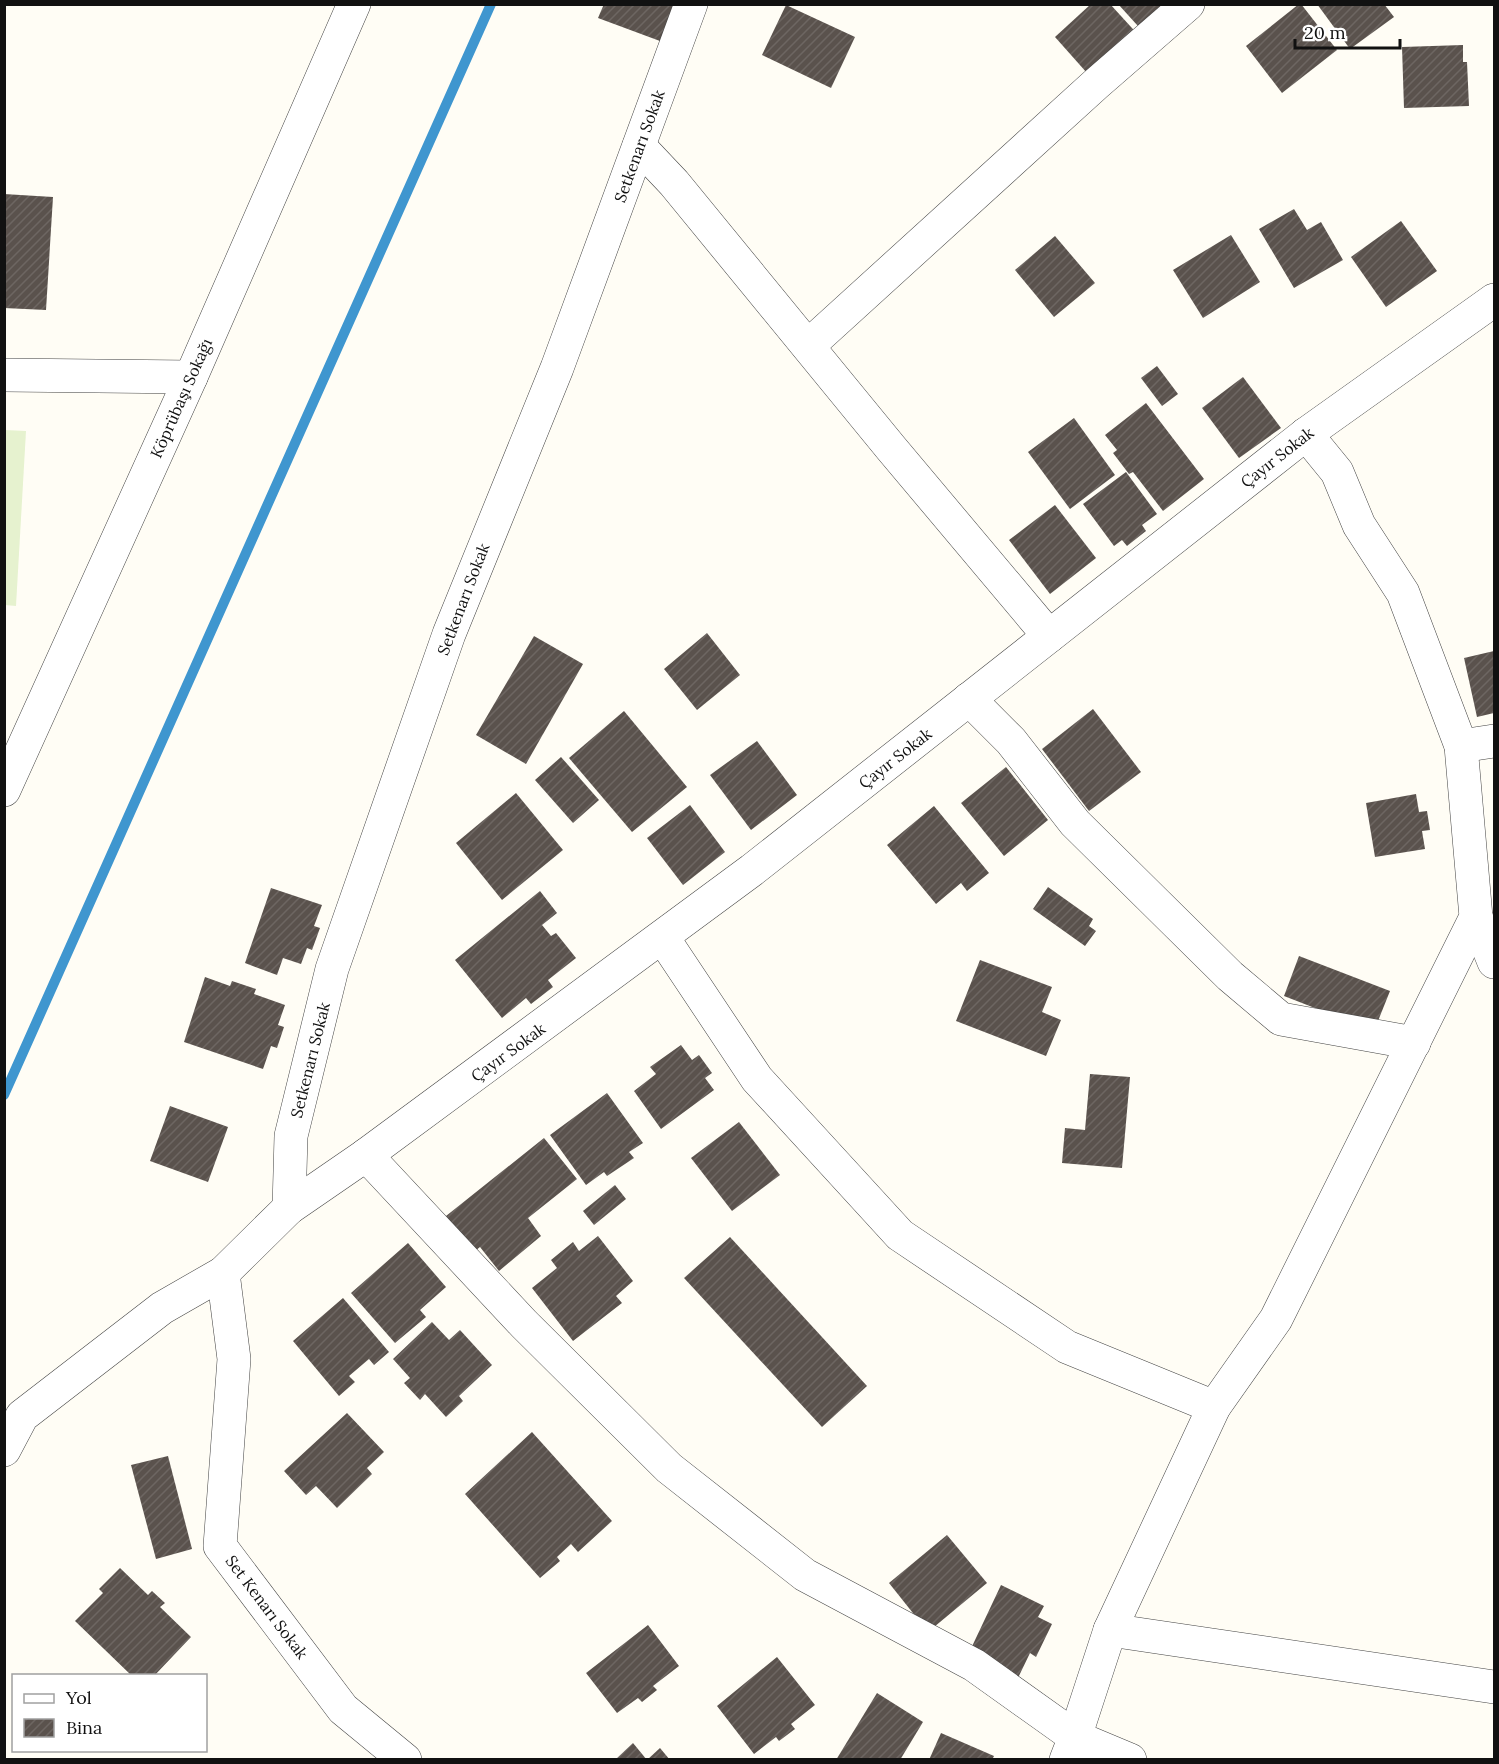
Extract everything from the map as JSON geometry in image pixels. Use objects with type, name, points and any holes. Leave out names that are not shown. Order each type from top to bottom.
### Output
[{"type":"street","name":"Köprübaşı Sokağı","points":[[4,790],[191,377],[354,4]]},
{"type":"street","name":"Setkenarı Sokak","points":[[289,1208],[291,1137],[332,969],[449,634],[557,368],[690,4]]},
{"type":"street","points":[[808,346],[1096,84],[1188,4]]},
{"type":"street","points":[[639,146],[674,183],[1049,636]]},
{"type":"street","name":"Çayır Sokak","points":[[4,1450],[21,1416],[162,1308],[223,1273],[289,1208],[366,1155],[663,938],[1306,434],[1494,300]]},
{"type":"street","points":[[4,375],[191,377]]},
{"type":"street","points":[[1306,434],[1337,472],[1359,525],[1403,593],[1461,746],[1476,917],[1494,962]]},
{"type":"street","points":[[969,699],[1011,741],[1075,823],[1230,976],[1281,1018],[1414,1043]]},
{"type":"street","points":[[1461,746],[1494,741]]},
{"type":"street","points":[[1071,1748],[1110,1630],[1214,1407],[1276,1319],[1476,917]]},
{"type":"street","points":[[663,938],[757,1079],[900,1235],[1067,1347],[1214,1407]]},
{"type":"street","points":[[366,1155],[524,1324],[669,1468],[805,1575],[974,1665],[1071,1748],[1130,1760]]},
{"type":"street","name":"Set Kenarı Sokak","points":[[223,1273],[234,1359],[220,1546],[344,1709],[405,1760]]},
{"type":"street","points":[[1110,1630],[1494,1687]]},
{"type":"green space","points":[[5,430],[26,431],[16,606],[5,605]]},
{"type":"building","points":[[604,4],[684,4],[668,44],[598,18]]},
{"type":"building","points":[[1091,4],[1110,4],[1142,39],[1095,82],[1055,37]]},
{"type":"building","points":[[1118,4],[1182,4],[1147,36]]},
{"type":"building","points":[[1299,4],[1337,50],[1282,93],[1246,46]]},
{"type":"building","points":[[1317,4],[1384,4],[1394,17],[1350,49]]},
{"type":"building","points":[[786,5],[855,37],[831,88],[762,55]]},
{"type":"building","points":[[1463,45],[1463,62],[1467,62],[1469,106],[1404,108],[1402,47]]},
{"type":"building","points":[[4,194],[53,197],[46,310],[4,308]]},
{"type":"building","points":[[1294,209],[1307,230],[1321,222],[1343,260],[1294,288],[1259,229]]},
{"type":"building","points":[[1401,221],[1437,271],[1386,307],[1351,257]]},
{"type":"building","points":[[1231,235],[1260,282],[1203,318],[1173,270]]},
{"type":"building","points":[[1055,236],[1095,283],[1054,317],[1015,270]]},
{"type":"building","points":[[1157,366],[1178,394],[1162,406],[1141,378]]},
{"type":"building","points":[[1243,377],[1281,428],[1239,458],[1202,408]]},
{"type":"building","points":[[1146,403],[1204,479],[1163,511],[1133,472],[1129,474],[1113,453],[1117,450],[1105,435]]},
{"type":"building","points":[[1074,418],[1115,475],[1070,509],[1028,452]]},
{"type":"building","points":[[1126,472],[1157,514],[1142,525],[1146,531],[1127,546],[1122,540],[1114,546],[1083,504]]},
{"type":"building","points":[[1055,505],[1096,558],[1050,594],[1009,540]]},
{"type":"building","points":[[707,633],[740,675],[697,710],[664,669]]},
{"type":"building","points":[[534,636],[583,664],[526,764],[476,735]]},
{"type":"building","points":[[1494,651],[1494,713],[1477,717],[1464,658]]},
{"type":"building","points":[[1093,709],[1141,772],[1089,811],[1042,749]]},
{"type":"building","points":[[624,711],[687,787],[632,832],[569,758]]},
{"type":"building","points":[[757,741],[797,795],[751,830],[710,775]]},
{"type":"building","points":[[561,757],[599,800],[573,823],[535,780]]},
{"type":"building","points":[[1006,767],[1048,820],[1004,856],[961,803]]},
{"type":"building","points":[[516,793],[563,850],[502,900],[456,843]]},
{"type":"building","points":[[1416,794],[1419,812],[1427,811],[1430,830],[1422,831],[1425,849],[1375,857],[1366,803]]},
{"type":"building","points":[[690,805],[725,852],[683,885],[647,838]]},
{"type":"building","points":[[934,806],[989,873],[967,891],[961,883],[936,904],[887,845]]},
{"type":"building","points":[[1048,887],[1093,919],[1089,926],[1096,931],[1085,946],[1033,909]]},
{"type":"building","points":[[271,888],[322,905],[314,926],[320,928],[312,950],[307,948],[301,964],[283,958],[277,975],[245,963]]},
{"type":"building","points":[[540,891],[557,913],[542,925],[551,936],[556,933],[576,958],[548,980],[553,987],[531,1004],[526,998],[502,1018],[455,960]]},
{"type":"building","points":[[1299,956],[1390,991],[1374,1031],[1284,996]]},
{"type":"building","points":[[980,960],[1052,987],[1042,1012],[1061,1020],[1046,1056],[956,1021]]},
{"type":"building","points":[[205,977],[230,986],[232,981],[256,989],[254,994],[285,1005],[278,1025],[284,1027],[277,1048],[271,1046],[263,1069],[184,1042]]},
{"type":"building","points":[[681,1045],[692,1060],[699,1055],[712,1073],[705,1078],[714,1090],[661,1129],[634,1091],[656,1074],[650,1067]]},
{"type":"building","points":[[1090,1074],[1130,1077],[1122,1168],[1062,1163],[1065,1128],[1085,1130]]},
{"type":"building","points":[[607,1093],[643,1143],[629,1152],[634,1158],[607,1176],[604,1172],[586,1185],[550,1135]]},
{"type":"building","points":[[170,1106],[228,1127],[208,1182],[150,1161]]},
{"type":"building","points":[[739,1122],[780,1175],[732,1211],[691,1158]]},
{"type":"building","points":[[544,1138],[577,1179],[528,1218],[541,1236],[499,1271],[480,1247],[469,1256],[441,1220]]},
{"type":"building","points":[[615,1185],[626,1199],[594,1225],[583,1211]]},
{"type":"building","points":[[598,1236],[633,1281],[616,1296],[622,1303],[573,1341],[532,1288],[557,1268],[551,1260],[573,1242],[579,1251]]},
{"type":"building","points":[[730,1237],[867,1386],[822,1427],[684,1278]]},
{"type":"building","points":[[408,1243],[446,1287],[420,1310],[426,1317],[395,1343],[351,1293]]},
{"type":"building","points":[[343,1298],[389,1352],[374,1365],[369,1359],[349,1376],[355,1382],[339,1396],[293,1341]]},
{"type":"building","points":[[432,1322],[449,1340],[460,1330],[492,1365],[459,1396],[463,1401],[446,1417],[425,1394],[420,1400],[404,1383],[410,1378],[393,1359]]},
{"type":"building","points":[[347,1413],[384,1452],[367,1468],[372,1474],[337,1508],[316,1486],[306,1495],[284,1471]]},
{"type":"building","points":[[532,1432],[612,1521],[578,1552],[571,1544],[557,1557],[560,1561],[540,1578],[465,1494]]},
{"type":"building","points":[[168,1456],[192,1549],[156,1559],[131,1465]]},
{"type":"building","points":[[947,1535],[987,1583],[928,1632],[889,1583]]},
{"type":"building","points":[[120,1568],[148,1595],[152,1591],[165,1603],[160,1607],[191,1637],[156,1674],[130,1674],[75,1621],[103,1593],[99,1589]]},
{"type":"building","points":[[1001,1585],[1044,1606],[1038,1617],[1052,1624],[1036,1657],[1030,1653],[1017,1680],[967,1657]]},
{"type":"building","points":[[648,1625],[679,1666],[653,1686],[657,1690],[642,1702],[638,1698],[617,1713],[586,1673]]},
{"type":"building","points":[[777,1657],[815,1705],[791,1724],[795,1729],[779,1741],[776,1737],[754,1754],[717,1706]]},
{"type":"building","points":[[877,1693],[923,1722],[900,1760],[836,1760]]},
{"type":"building","points":[[941,1733],[994,1756],[992,1760],[929,1760]]},
{"type":"building","points":[[633,1743],[647,1760],[615,1760]]},
{"type":"building","points":[[660,1748],[670,1760],[647,1760]]},
{"type":"waterway","points":[[4,1095],[491,4]]}]
